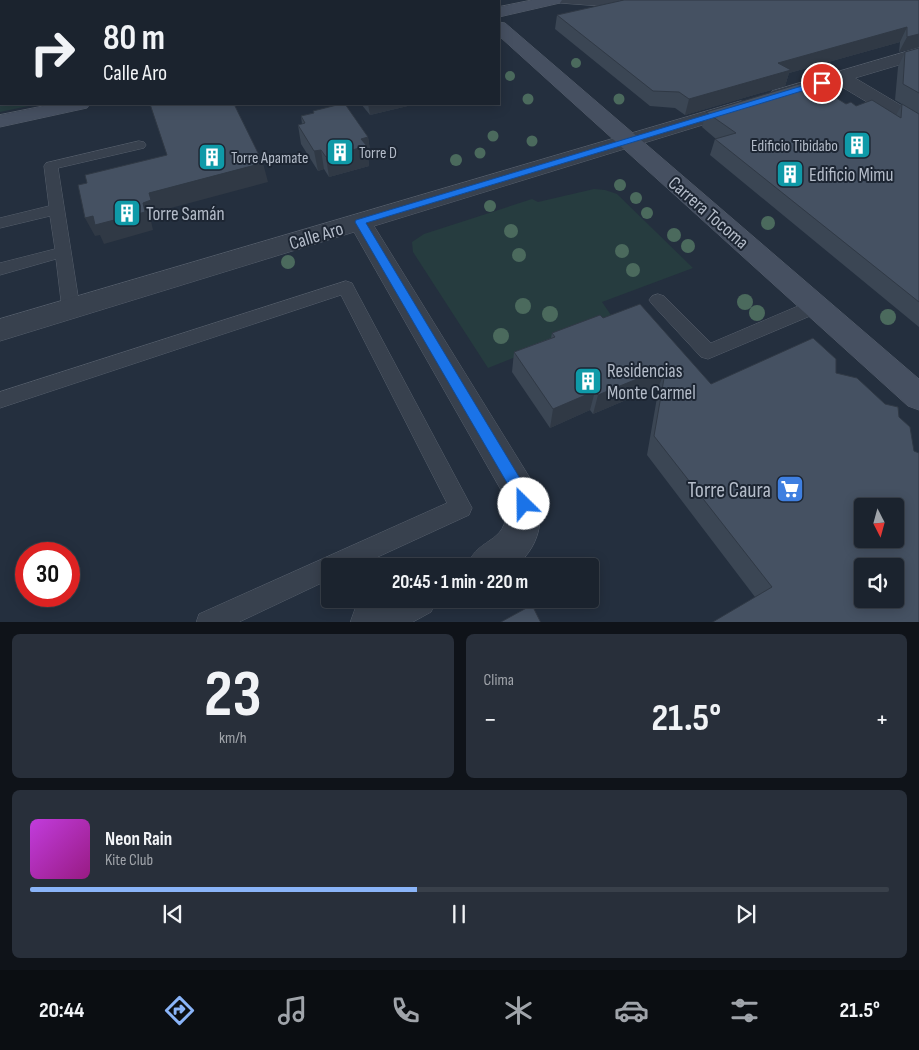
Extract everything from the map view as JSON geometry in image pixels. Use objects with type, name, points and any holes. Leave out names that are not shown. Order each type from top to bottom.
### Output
[{"type":"street","points":[[500,12],[554,0]]},
{"type":"street","name":"Carrera Tocoma","points":[[500,28],[919,397]]},
{"type":"street","points":[[500,45],[538,62]]},
{"type":"street","name":"Calle Aro","points":[[0,330],[919,53]]},
{"type":"street","points":[[839,77],[919,125]]},
{"type":"street","points":[[0,121],[75,105]]},
{"type":"street","points":[[360,222],[521,494],[524,527],[519,539],[511,549],[497,558]]},
{"type":"street","points":[[369,622],[399,608]]},
{"type":"lane","points":[[560,0],[601,3],[615,0]]},
{"type":"lane","points":[[71,309],[51,166],[139,145]]},
{"type":"lane","points":[[0,223],[57,209]]},
{"type":"lane","points":[[0,269],[63,252]]},
{"type":"lane","points":[[0,400],[346,287],[461,508],[351,558]]},
{"type":"lane","points":[[658,300],[708,352],[816,306]]},
{"type":"lane","points":[[208,622],[321,571]]},
{"type":"green space","points":[[0,105],[33,105],[0,112]]},
{"type":"green space","points":[[594,189],[617,194],[693,268],[602,302],[613,318],[488,368],[413,252],[412,242],[424,234],[532,199],[538,202]]},
{"type":"building","points":[[624,0],[919,0],[919,34],[907,37],[907,27],[778,63],[791,70],[689,99],[679,92],[653,91],[557,15]]},
{"type":"building","points":[[919,48],[919,93],[903,84],[905,52]]},
{"type":"building","points":[[809,81],[846,104],[851,102],[856,106],[872,100],[901,118],[902,104],[919,114],[919,302],[715,139],[736,133],[706,112]]},
{"type":"building","points":[[150,105],[234,105],[263,163],[149,193],[151,200],[143,203],[145,212],[95,225],[93,216],[85,218],[78,185],[87,183],[85,175],[167,155]]},
{"type":"building","points":[[337,105],[346,105],[368,137],[361,139],[367,146],[326,157],[321,150],[314,151],[298,125],[305,123],[301,116],[314,113],[313,111]]},
{"type":"building","name":"Torre Caura","points":[[640,304],[711,384],[813,338],[836,359],[836,373],[857,378],[885,404],[898,407],[899,417],[910,427],[914,451],[919,453],[919,622],[713,622],[772,587],[654,436],[666,367],[598,395],[595,391],[553,409],[514,352],[555,337],[552,333],[600,315],[603,318]]},
{"type":"building","points":[[526,608],[534,608],[540,622],[501,622]]},
{"type":"place","name":"Edificio Tibidabo","points":[[857,145]]},
{"type":"place","name":"Torre D","points":[[340,152]]},
{"type":"place","name":"Torre Apamate","points":[[212,157]]},
{"type":"place","name":"Edificio Mimu","points":[[790,174]]},
{"type":"place","name":"Torre Samán","points":[[127,213]]},
{"type":"place","name":"Residencias Monte Carmel","points":[[588,381]]},
{"type":"place","name":"Torre Caura","points":[[790,489]]},
{"type":"route","points":[[524,504],[516,485],[360,222],[822,83]]}]
